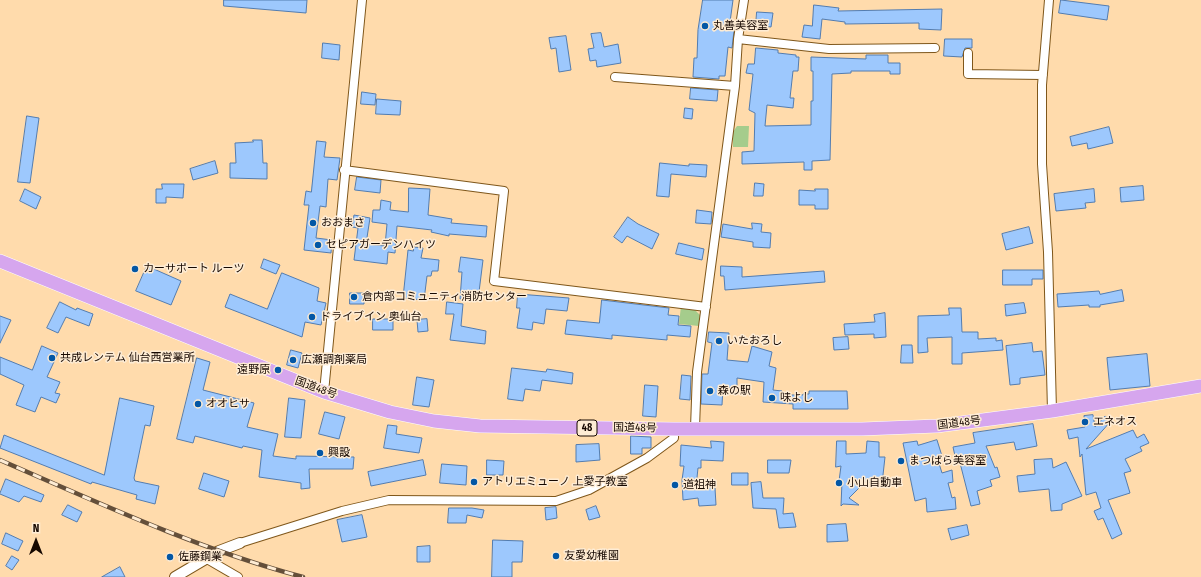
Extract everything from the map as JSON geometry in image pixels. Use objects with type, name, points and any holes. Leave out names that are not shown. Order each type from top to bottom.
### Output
[{"type":"highway","name":"国道48号","points":[[0,261],[324,392],[390,412],[434,421],[480,426],[674,429],[862,429],[937,426],[1052,411],[1201,386]]},
{"type":"street","points":[[324,392],[344,170],[362,0]]},
{"type":"street","points":[[695,428],[697,372],[735,86],[738,39],[744,0]]},
{"type":"street","points":[[1049,0],[1043,75],[1042,164],[1048,252],[1052,411]]},
{"type":"street","points":[[738,39],[829,49],[935,48]]},
{"type":"street","points":[[968,53],[968,74],[1043,75]]},
{"type":"street","points":[[615,77],[735,86]]},
{"type":"street","points":[[344,170],[504,191],[494,281],[706,307]]},
{"type":"street","points":[[175,577],[240,543],[348,509],[389,500],[556,501],[589,490],[647,458],[674,438],[674,429]]},
{"type":"street","points":[[207,559],[238,577]]},
{"type":"green space","points":[[737,126],[749,126],[748,147],[733,147],[733,132]]},
{"type":"green space","points":[[681,306],[693,308],[700,315],[699,326],[679,324]]},
{"type":"building","points":[[224,0],[307,0],[306,13],[224,6]]},
{"type":"building","points":[[703,0],[733,0],[730,22],[735,22],[732,48],[728,47],[725,76],[719,76],[719,79],[693,77],[694,58],[697,58],[698,30]]},
{"type":"building","points":[[1061,0],[1109,6],[1107,20],[1059,13]]},
{"type":"building","points":[[814,5],[839,8],[838,11],[942,9],[941,30],[919,29],[919,23],[845,24],[845,22],[822,19],[820,39],[802,37],[804,25],[812,26]]},
{"type":"building","points":[[757,12],[773,13],[771,27],[756,25]]},
{"type":"building","points":[[601,33],[604,47],[618,44],[621,63],[597,67],[596,60],[590,61],[588,49],[594,48],[591,34]]},
{"type":"building","points":[[566,36],[571,70],[559,72],[556,48],[551,49],[549,38]]},
{"type":"building","points":[[945,39],[972,39],[972,48],[965,48],[962,57],[944,56]]},
{"type":"building","points":[[323,43],[340,45],[339,60],[322,58]]},
{"type":"building","points":[[756,48],[778,50],[778,53],[796,55],[796,57],[799,57],[798,71],[793,71],[790,98],[794,98],[793,108],[767,105],[765,126],[811,125],[813,71],[811,71],[811,57],[866,59],[866,55],[888,55],[888,63],[900,63],[900,74],[890,74],[890,71],[851,71],[851,73],[832,74],[830,160],[812,161],[812,170],[804,170],[804,162],[742,164],[742,152],[754,151],[755,113],[749,110],[753,74],[746,73],[748,64],[754,64]]},
{"type":"building","points":[[691,88],[718,90],[717,101],[690,99]]},
{"type":"building","points":[[362,92],[376,94],[375,105],[361,104]]},
{"type":"building","points":[[377,99],[401,101],[400,115],[376,114]]},
{"type":"building","points":[[685,108],[693,109],[692,119],[684,118]]},
{"type":"building","points":[[27,116],[39,118],[30,183],[18,182]]},
{"type":"building","points":[[1109,127],[1113,143],[1088,149],[1087,143],[1072,146],[1070,137]]},
{"type":"building","points":[[253,140],[262,140],[263,163],[267,163],[267,179],[230,178],[230,163],[236,163],[235,143],[253,142]]},
{"type":"building","points":[[317,141],[326,142],[324,157],[340,158],[337,180],[328,179],[326,207],[320,206],[316,238],[332,240],[331,253],[304,250],[309,205],[304,205],[306,191],[311,192]]},
{"type":"building","points":[[215,161],[218,173],[193,180],[190,169]]},
{"type":"building","points":[[660,163],[689,166],[689,164],[707,165],[706,177],[671,174],[669,197],[657,196]]},
{"type":"building","points":[[357,177],[381,180],[380,193],[355,190]]},
{"type":"building","points":[[755,183],[764,184],[763,196],[754,196]]},
{"type":"building","points":[[162,184],[184,184],[183,198],[166,197],[166,203],[156,203],[156,189],[162,189]]},
{"type":"building","points":[[1143,186],[1144,200],[1121,202],[1120,188]]},
{"type":"building","points":[[409,188],[430,189],[428,215],[452,219],[451,223],[487,226],[486,237],[449,234],[449,236],[431,232],[432,230],[397,226],[395,253],[388,252],[387,264],[354,260],[358,228],[352,227],[354,215],[370,218],[366,244],[385,246],[387,224],[372,222],[373,210],[380,210],[381,200],[391,202],[390,210],[408,212]]},
{"type":"building","points":[[25,189],[41,197],[36,209],[20,201]]},
{"type":"building","points":[[815,189],[828,189],[828,209],[815,209],[815,205],[799,205],[799,190],[815,191]]},
{"type":"building","points":[[1094,189],[1095,202],[1085,203],[1086,208],[1056,211],[1054,194]]},
{"type":"building","points":[[697,210],[712,212],[711,224],[696,223]]},
{"type":"building","points":[[628,217],[638,224],[659,234],[652,249],[627,236],[622,243],[614,237]]},
{"type":"building","points":[[752,223],[762,224],[761,232],[771,233],[770,248],[753,247],[753,242],[721,237],[723,224],[752,229]]},
{"type":"building","points":[[1029,227],[1033,243],[1006,250],[1002,234]]},
{"type":"building","points":[[679,243],[704,249],[702,260],[676,254]]},
{"type":"building","points":[[414,247],[423,248],[421,258],[439,260],[438,271],[432,271],[431,276],[427,276],[424,300],[403,298],[408,250],[413,251]]},
{"type":"building","points":[[461,257],[483,260],[478,300],[460,299],[462,272],[459,272]]},
{"type":"building","points":[[264,259],[280,265],[276,274],[261,268]]},
{"type":"building","points":[[147,266],[181,281],[171,305],[136,291]]},
{"type":"building","points":[[721,266],[742,267],[742,277],[824,271],[825,282],[725,290],[724,276],[721,276]]},
{"type":"building","points":[[1003,270],[1043,270],[1043,279],[1032,279],[1032,285],[1003,285]]},
{"type":"building","points":[[282,273],[319,288],[317,301],[326,303],[321,325],[305,322],[302,337],[225,307],[230,294],[267,309]]},
{"type":"building","points":[[1122,290],[1124,301],[1100,305],[1100,307],[1089,307],[1089,305],[1058,307],[1057,294],[1099,291],[1100,294]]},
{"type":"building","points":[[350,293],[364,293],[364,304],[350,304]]},
{"type":"building","points":[[518,294],[569,298],[567,311],[546,309],[544,324],[533,322],[532,330],[517,328],[520,308],[517,308]]},
{"type":"building","points":[[602,300],[669,308],[668,315],[679,316],[678,325],[691,326],[690,337],[667,335],[667,340],[612,335],[612,339],[565,334],[567,320],[599,323]]},
{"type":"building","points":[[60,302],[76,310],[77,308],[93,314],[89,326],[66,317],[58,333],[47,328]]},
{"type":"building","points":[[447,302],[463,304],[461,326],[486,331],[485,344],[450,340],[454,314],[446,314]]},
{"type":"building","points":[[1024,303],[1026,313],[1006,316],[1005,305]]},
{"type":"building","points":[[949,308],[961,308],[962,332],[978,332],[978,339],[996,338],[996,341],[1002,340],[1003,350],[962,353],[962,364],[952,364],[952,337],[927,338],[928,352],[918,353],[918,316],[949,315]]},
{"type":"building","points":[[885,313],[886,337],[874,338],[874,334],[845,335],[844,324],[875,322],[874,315]]},
{"type":"building","points":[[0,316],[11,320],[0,343]]},
{"type":"building","points":[[373,319],[393,319],[393,330],[373,330]]},
{"type":"building","points":[[427,319],[428,331],[418,332],[417,320]]},
{"type":"building","points":[[709,332],[729,333],[727,360],[748,362],[752,346],[772,352],[769,366],[776,368],[773,390],[782,391],[782,395],[803,395],[809,394],[809,391],[847,391],[848,409],[793,409],[793,404],[763,402],[764,382],[737,378],[737,388],[723,387],[722,405],[701,404],[702,374],[708,374],[712,343],[708,342]]},
{"type":"building","points":[[848,337],[849,349],[834,350],[833,338]]},
{"type":"building","points":[[1032,343],[1033,352],[1042,351],[1045,375],[1020,378],[1020,384],[1010,385],[1006,346]]},
{"type":"building","points":[[902,345],[912,345],[913,363],[901,363]]},
{"type":"building","points":[[42,346],[58,353],[47,377],[60,382],[55,393],[60,394],[56,403],[41,397],[35,412],[16,405],[24,385],[0,374],[0,357],[32,370]]},
{"type":"building","points":[[291,350],[302,353],[298,368],[287,365]]},
{"type":"building","points":[[1147,354],[1150,386],[1110,390],[1107,358]]},
{"type":"building","points":[[197,358],[210,362],[203,390],[254,403],[247,427],[278,434],[273,456],[296,459],[296,456],[354,457],[353,469],[309,469],[310,488],[301,489],[301,483],[259,477],[262,450],[243,446],[242,448],[195,436],[193,443],[177,439]]},
{"type":"building","points":[[512,368],[546,372],[547,369],[573,373],[572,384],[542,380],[540,391],[525,389],[523,401],[508,399]]},
{"type":"building","points":[[682,375],[691,376],[690,400],[680,399]]},
{"type":"building","points":[[417,377],[434,380],[429,407],[413,405]]},
{"type":"building","points":[[645,385],[658,386],[656,417],[643,416]]},
{"type":"building","points":[[120,398],[154,406],[150,426],[145,425],[134,478],[135,481],[159,486],[155,504],[136,499],[137,495],[92,482],[91,484],[0,448],[4,435],[104,475]]},
{"type":"building","points":[[289,398],[305,400],[301,438],[285,437]]},
{"type":"building","points":[[325,412],[345,417],[339,439],[319,434]]},
{"type":"building","points":[[1093,415],[1095,427],[1105,416],[1111,421],[1086,449],[1133,430],[1137,438],[1144,434],[1149,443],[1140,447],[1142,451],[1125,459],[1131,471],[1124,473],[1130,493],[1108,500],[1122,534],[1112,539],[1103,518],[1098,520],[1094,511],[1101,508],[1096,492],[1086,495],[1082,454],[1080,457],[1078,437],[1069,439],[1067,430],[1085,427],[1084,416]]},
{"type":"building","points":[[1033,424],[1037,446],[1016,450],[1014,442],[986,446],[995,468],[997,467],[1000,477],[990,480],[992,486],[977,491],[980,504],[971,506],[958,455],[955,456],[953,447],[975,443],[973,433]]},
{"type":"building","points":[[388,425],[397,426],[396,434],[422,438],[419,453],[384,448]]},
{"type":"building","points":[[631,436],[651,437],[651,448],[642,448],[642,454],[631,454]]},
{"type":"building","points":[[937,440],[942,456],[937,457],[942,473],[952,470],[953,482],[948,483],[952,498],[955,497],[956,509],[927,512],[926,498],[915,501],[903,443],[917,441],[918,445]]},
{"type":"building","points":[[711,441],[724,442],[723,461],[701,460],[701,468],[698,468],[696,487],[715,488],[716,505],[699,506],[698,498],[683,500],[682,480],[684,466],[680,466],[681,445],[711,448]]},
{"type":"building","points":[[837,441],[846,441],[846,454],[866,453],[867,441],[879,442],[879,457],[885,457],[882,484],[865,482],[849,498],[859,505],[843,504],[841,506],[842,481],[839,481],[841,466],[836,467]]},
{"type":"building","points":[[599,444],[600,460],[576,462],[576,445]]},
{"type":"building","points":[[1052,459],[1053,468],[1066,462],[1082,496],[1062,504],[1062,510],[1051,511],[1049,489],[1019,492],[1017,476],[1035,474],[1034,460]]},
{"type":"building","points":[[423,460],[426,475],[371,486],[368,472]]},
{"type":"building","points":[[487,460],[504,461],[503,475],[487,475]]},
{"type":"building","points":[[768,460],[791,460],[789,473],[768,473]]},
{"type":"building","points":[[442,464],[467,466],[466,485],[440,483]]},
{"type":"building","points":[[204,473],[229,481],[224,497],[199,489]]},
{"type":"building","points":[[732,473],[748,473],[748,485],[732,485]]},
{"type":"building","points":[[6,479],[44,495],[41,502],[24,496],[19,502],[0,494]]},
{"type":"building","points":[[761,482],[763,498],[784,498],[783,514],[793,513],[796,527],[779,528],[776,509],[753,508],[751,483]]},
{"type":"building","points":[[68,505],[82,512],[77,522],[62,515]]},
{"type":"building","points":[[596,506],[600,517],[589,520],[586,510]]},
{"type":"building","points":[[556,507],[557,518],[546,520],[545,508]]},
{"type":"building","points":[[449,508],[472,508],[484,510],[482,518],[467,515],[466,523],[448,523]]},
{"type":"building","points":[[362,515],[367,537],[342,542],[337,520]]},
{"type":"building","points":[[846,524],[848,541],[827,542],[827,525]]},
{"type":"building","points":[[967,525],[969,535],[951,540],[948,529]]},
{"type":"building","points":[[6,533],[23,541],[18,551],[2,544]]},
{"type":"building","points":[[493,540],[523,541],[522,562],[512,562],[512,577],[492,577]]},
{"type":"building","points":[[430,546],[430,562],[417,562],[417,547]]},
{"type":"building","points":[[12,556],[19,560],[12,570],[6,566]]},
{"type":"building","points":[[120,567],[125,577],[102,577]]},
{"type":"railway","points":[[0,460],[112,509],[187,539],[264,566],[303,577]]},
{"type":"place","name":"丸善美容室","points":[[705,26]]},
{"type":"place","name":"おおまさ","points":[[313,223]]},
{"type":"place","name":"セピアガーデンハイツ","points":[[318,245]]},
{"type":"place","name":"カーサポート ルーツ","points":[[135,269]]},
{"type":"place","name":"倉内部コミュニティ消防センター","points":[[354,297]]},
{"type":"place","name":"ドライブイン 奥仙台","points":[[312,317]]},
{"type":"place","name":"いたおろし","points":[[719,341]]},
{"type":"place","name":"共成レンテム 仙台西営業所","points":[[52,358]]},
{"type":"place","name":"広瀬調剤薬局","points":[[293,360]]},
{"type":"place","name":"遠野原","points":[[278,370]]},
{"type":"place","name":"森の駅","points":[[710,391]]},
{"type":"place","name":"味よし","points":[[772,398]]},
{"type":"place","name":"オオヒサ","points":[[198,404]]},
{"type":"place","name":"エネオス","points":[[1085,422]]},
{"type":"place","name":"興設","points":[[320,453]]},
{"type":"place","name":"まつばら美容室","points":[[901,461]]},
{"type":"place","name":"アトリエミューノ 上愛子教室","points":[[474,482]]},
{"type":"place","name":"小山自動車","points":[[839,483]]},
{"type":"place","name":"道祖神","points":[[675,485]]},
{"type":"place","name":"友愛幼稚園","points":[[556,556]]},
{"type":"place","name":"佐藤鋼業","points":[[170,557]]}]
